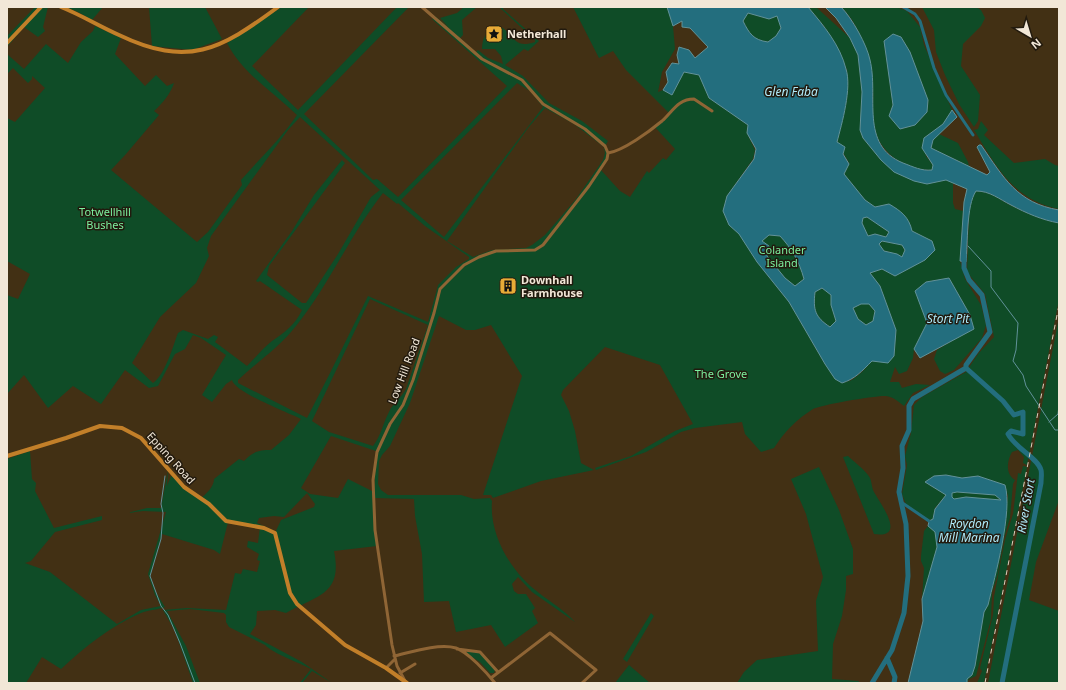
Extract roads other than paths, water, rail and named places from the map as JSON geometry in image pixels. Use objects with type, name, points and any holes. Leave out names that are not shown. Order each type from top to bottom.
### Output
[{"type":"main road","points":[[7,43],[42,7]]},
{"type":"main road","points":[[61,7],[139,44],[160,50],[181,53],[195,52],[232,38],[278,7]]},
{"type":"main road","name":"Epping Road","points":[[7,456],[100,426],[122,428],[136,434],[146,443],[184,487],[209,504],[226,521],[264,528],[275,533],[290,593],[297,604],[345,645],[386,668],[406,682]]},
{"type":"street","points":[[422,7],[482,58],[522,80],[543,104],[585,129],[605,146],[608,153],[621,150],[652,128],[681,101],[694,98],[712,111]]},
{"type":"street","name":"Low Hill Road","points":[[406,682],[400,673],[395,658],[375,530],[373,472],[377,452],[390,424],[403,405],[413,380],[440,289],[464,265],[479,257],[496,252],[536,250],[543,245],[589,186],[607,159],[608,153]]},
{"type":"street","points":[[491,678],[550,633],[596,670],[582,683]]},
{"type":"street","points":[[386,668],[395,658],[426,648],[468,649],[482,654],[498,672]]},
{"type":"street","points":[[457,649],[476,662],[495,683]]},
{"type":"street","points":[[465,655],[468,649]]},
{"type":"street","points":[[400,673],[415,664]]},
{"type":"water","name":"Glen Faba","points":[[667,7],[808,7],[831,36],[840,52],[848,77],[846,106],[837,142],[845,147],[843,154],[849,164],[844,174],[865,200],[875,207],[889,204],[901,212],[907,218],[912,231],[932,241],[935,250],[925,260],[895,276],[882,269],[870,273],[880,286],[896,330],[894,356],[888,363],[872,361],[858,374],[847,381],[842,383],[835,379],[789,302],[757,262],[739,234],[729,225],[723,211],[727,196],[754,159],[756,149],[747,133],[748,125],[709,98],[699,75],[684,72],[672,95],[663,90],[668,82],[666,72],[672,63],[679,64],[677,55],[679,47],[689,50],[695,58],[708,47],[690,28],[682,27],[682,21],[673,26]],"holes":[[[748,13],[769,19],[777,16],[781,28],[776,36],[768,42],[755,38],[747,29],[743,21]],[[867,217],[889,232],[886,237],[875,234],[868,236],[862,223],[863,218]],[[769,235],[780,236],[795,256],[804,279],[795,286],[785,278],[767,256],[769,246],[762,241]],[[882,241],[902,245],[905,250],[902,257],[897,254],[884,251],[879,244]],[[822,288],[831,295],[831,305],[836,321],[830,327],[818,316],[814,304],[815,292]],[[861,304],[869,304],[875,311],[873,321],[866,325],[858,319],[853,308]]]},
{"type":"water","points":[[825,7],[841,7],[854,25],[866,47],[872,74],[873,118],[876,132],[881,144],[889,155],[914,167],[924,170],[932,170],[933,165],[922,148],[924,138],[943,124],[952,110],[957,117],[933,140],[931,148],[987,175],[990,172],[977,147],[981,145],[1005,178],[1022,195],[1032,202],[1059,210],[1059,223],[1028,213],[990,194],[976,191],[970,206],[966,262],[960,261],[964,202],[967,189],[946,180],[927,184],[914,181],[894,172],[881,160],[863,138],[860,130],[862,92],[858,55],[850,38],[836,18]]},
{"type":"water","points":[[893,34],[901,37],[910,52],[928,100],[927,112],[915,125],[900,129],[889,116],[893,105],[884,41]]},
{"type":"water","name":"Stort Pit","points":[[949,278],[970,315],[974,329],[920,358],[914,349],[927,323],[915,291],[926,282]]},
{"type":"water","name":"Roydon Mill Marina","points":[[946,475],[962,478],[978,476],[1005,485],[1007,496],[1007,511],[999,561],[988,605],[984,612],[975,666],[972,675],[967,679],[967,683],[908,683],[923,621],[922,599],[937,547],[935,532],[928,526],[929,521],[933,519],[935,509],[946,495],[925,482],[934,476]],"holes":[[[957,492],[995,495],[1001,500],[966,497],[954,499],[952,497],[952,493]]]},
{"type":"waterway","points":[[903,7],[915,14],[920,21],[934,68],[946,95],[973,135]]},
{"type":"waterway","points":[[968,246],[991,271],[991,287],[1018,323],[1016,350],[1013,361],[1023,375],[1026,386],[1055,430],[1059,430]]},
{"type":"waterway","points":[[872,683],[892,650],[904,613],[908,576],[906,524],[899,492],[903,468],[902,446],[909,430],[909,406],[913,399],[966,368],[966,365],[990,332],[982,295],[969,280],[964,268],[964,255]]},
{"type":"waterway","name":"River Stort","points":[[966,368],[1003,401],[1014,415],[1023,412],[1023,434],[1011,431],[1008,434],[1016,444],[1036,461],[1041,471],[1041,483],[1002,683]]},
{"type":"waterway","points":[[1049,422],[1058,414],[1059,405]]},
{"type":"waterway","points":[[165,476],[161,504],[163,513],[161,539],[150,576],[161,606],[168,615],[180,643],[195,683]]},
{"type":"waterway","points":[[901,502],[929,521]]},
{"type":"waterway","points":[[887,658],[895,677],[894,683]]},
{"type":"railway","points":[[985,683],[1059,305]]},
{"type":"place","name":"Netherhall","points":[[494,34]]},
{"type":"place","name":"Downhall Farmhouse","points":[[508,286]]},
{"type":"park label","name":"Totwellhill Bushes","points":[[105,218]]},
{"type":"park label","name":"Colander Island","points":[[782,256]]},
{"type":"park label","name":"The Grove","points":[[721,374]]}]
